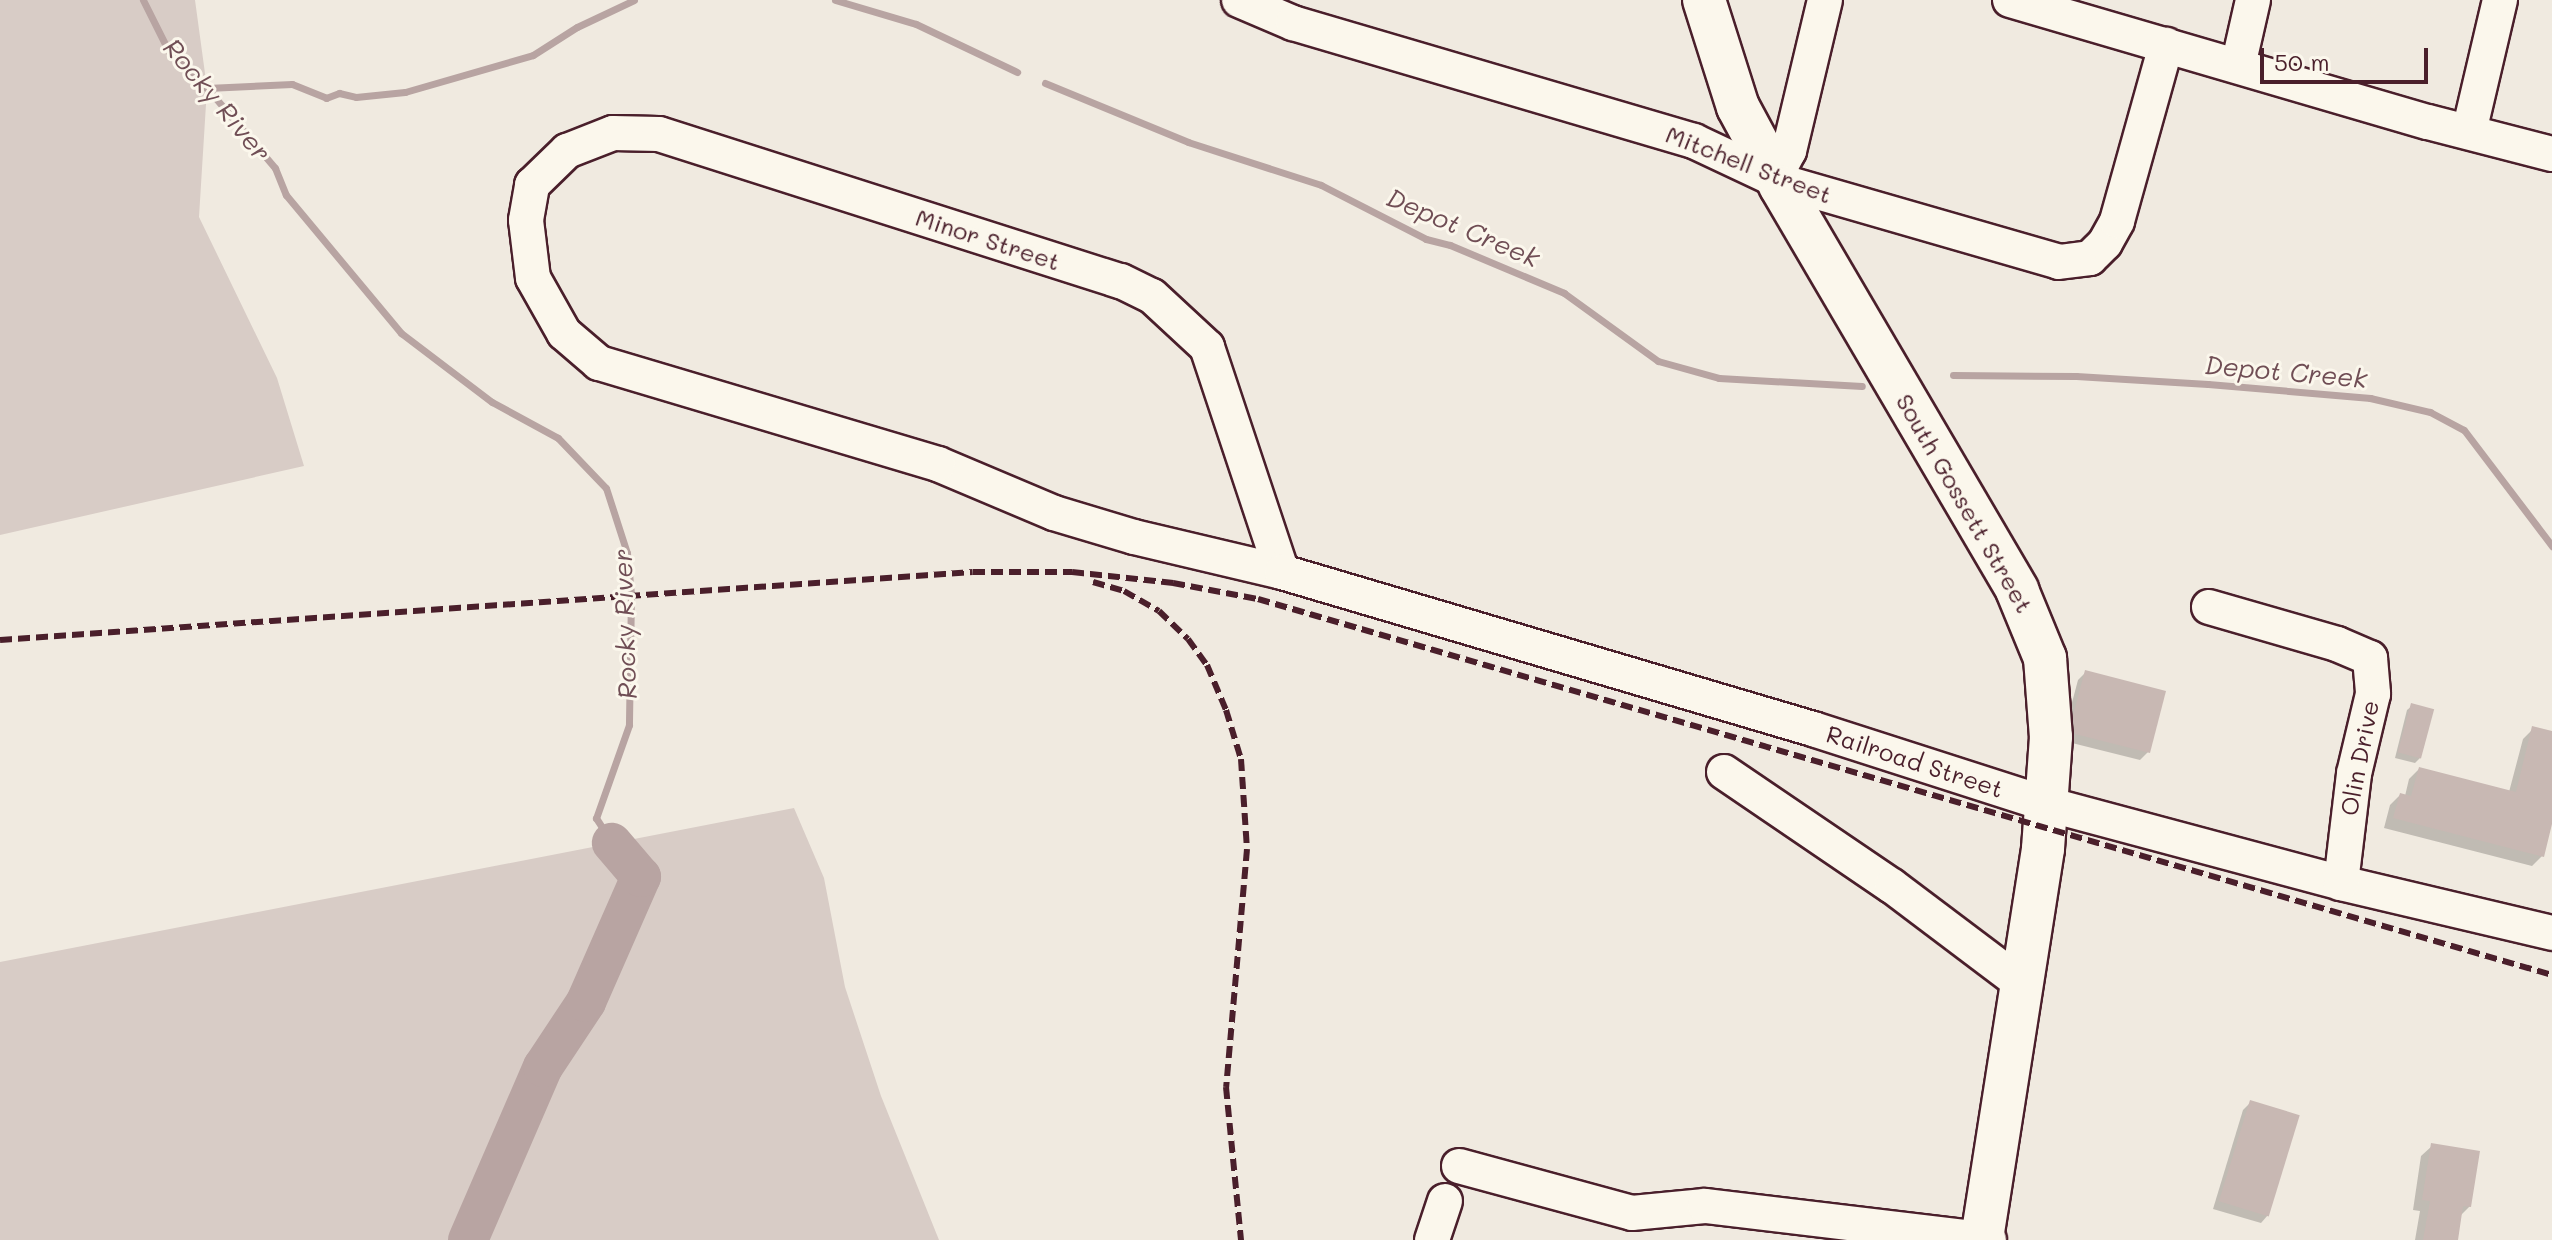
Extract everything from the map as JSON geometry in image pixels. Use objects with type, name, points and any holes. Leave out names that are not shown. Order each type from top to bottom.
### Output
[{"type":"main road","name":"South Gossett Street","points":[[1704,0],[1738,107],[1775,177],[2032,621],[2045,658],[2050,691],[2047,804],[1982,1240]]},
{"type":"street","name":"Mitchell Street","points":[[1239,0],[1293,23],[1694,141],[1775,177],[2059,262],[2090,258],[2105,243],[2117,221],[2166,45]]},
{"type":"street","points":[[1775,177],[1789,151],[1825,0]]},
{"type":"street","points":[[2238,66],[2253,0]]},
{"type":"street","points":[[2469,132],[2500,0]]},
{"type":"street","points":[[2031,3],[2238,66],[2552,154]]},
{"type":"street","name":"Minor Street","points":[[613,133],[659,134],[1121,281],[1152,296],[1207,347],[1282,572],[1134,537],[1054,513],[938,464],[599,363],[564,333],[533,278],[526,220],[532,185],[567,151],[613,133]]},
{"type":"street","name":"Railroad Street","points":[[1282,572],[1813,729],[2047,804],[2341,883],[2552,933]]},
{"type":"street","name":"Olin Drive","points":[[2209,607],[2337,644],[2370,658],[2373,694],[2354,774],[2341,883]]},
{"type":"street","points":[[1724,772],[1892,886],[2022,984]]},
{"type":"street","points":[[1459,1166],[1632,1213],[1705,1206],[1989,1240]]},
{"type":"street","points":[[1432,1240],[1445,1201]]},
{"type":"shaded area","points":[[0,0],[195,0],[207,88],[199,217],[277,378],[304,466],[0,535]]},
{"type":"shaded area","points":[[794,808],[824,878],[845,987],[881,1096],[939,1240],[0,1240],[0,962]]},
{"type":"building","points":[[2085,670],[2166,691],[2150,753],[2075,734],[2073,716]]},
{"type":"building","points":[[2411,703],[2434,709],[2421,758],[2398,752]]},
{"type":"building","points":[[2532,726],[2552,731],[2552,824],[2544,857],[2393,818],[2400,793],[2411,796],[2419,767],[2516,792]]},
{"type":"building","points":[[2250,1100],[2300,1115],[2269,1217],[2219,1201]]},
{"type":"building","points":[[2431,1143],[2480,1151],[2471,1207],[2463,1206],[2458,1240],[2423,1240],[2430,1201],[2422,1200]]},
{"type":"waterway","name":"Rocky River","points":[[143,0],[169,52],[207,88],[275,168],[286,195],[401,333],[492,402],[558,438],[606,488],[627,553],[631,594],[629,725],[596,818],[612,843]]},
{"type":"waterway","name":"Depot Creek","points":[[207,88],[292,84],[326,98],[339,93],[356,97],[405,92],[533,55],[577,27],[634,0]]},
{"type":"waterway","name":"Depot Creek","points":[[835,0],[916,24],[1017,72]]},
{"type":"waterway","name":"Depot Creek","points":[[1045,83],[1188,142],[1321,185],[1426,239],[1450,245],[1564,293],[1658,361],[1719,378],[1862,386]]},
{"type":"waterway","name":"Depot Creek","points":[[1953,375],[2076,376],[2208,384],[2370,398],[2430,412],[2464,430],[2552,546]]},
{"type":"waterway","name":"Rocky River","points":[[468,1240],[543,1067],[586,1002],[641,877],[612,843]]},
{"type":"railway","points":[[0,640],[973,572],[1072,572],[1173,583],[1258,599],[2552,975]]},
{"type":"railway","points":[[1093,582],[1124,591],[1159,611],[1188,639],[1207,665],[1226,710],[1241,759],[1247,849],[1226,1087],[1241,1240]]}]
